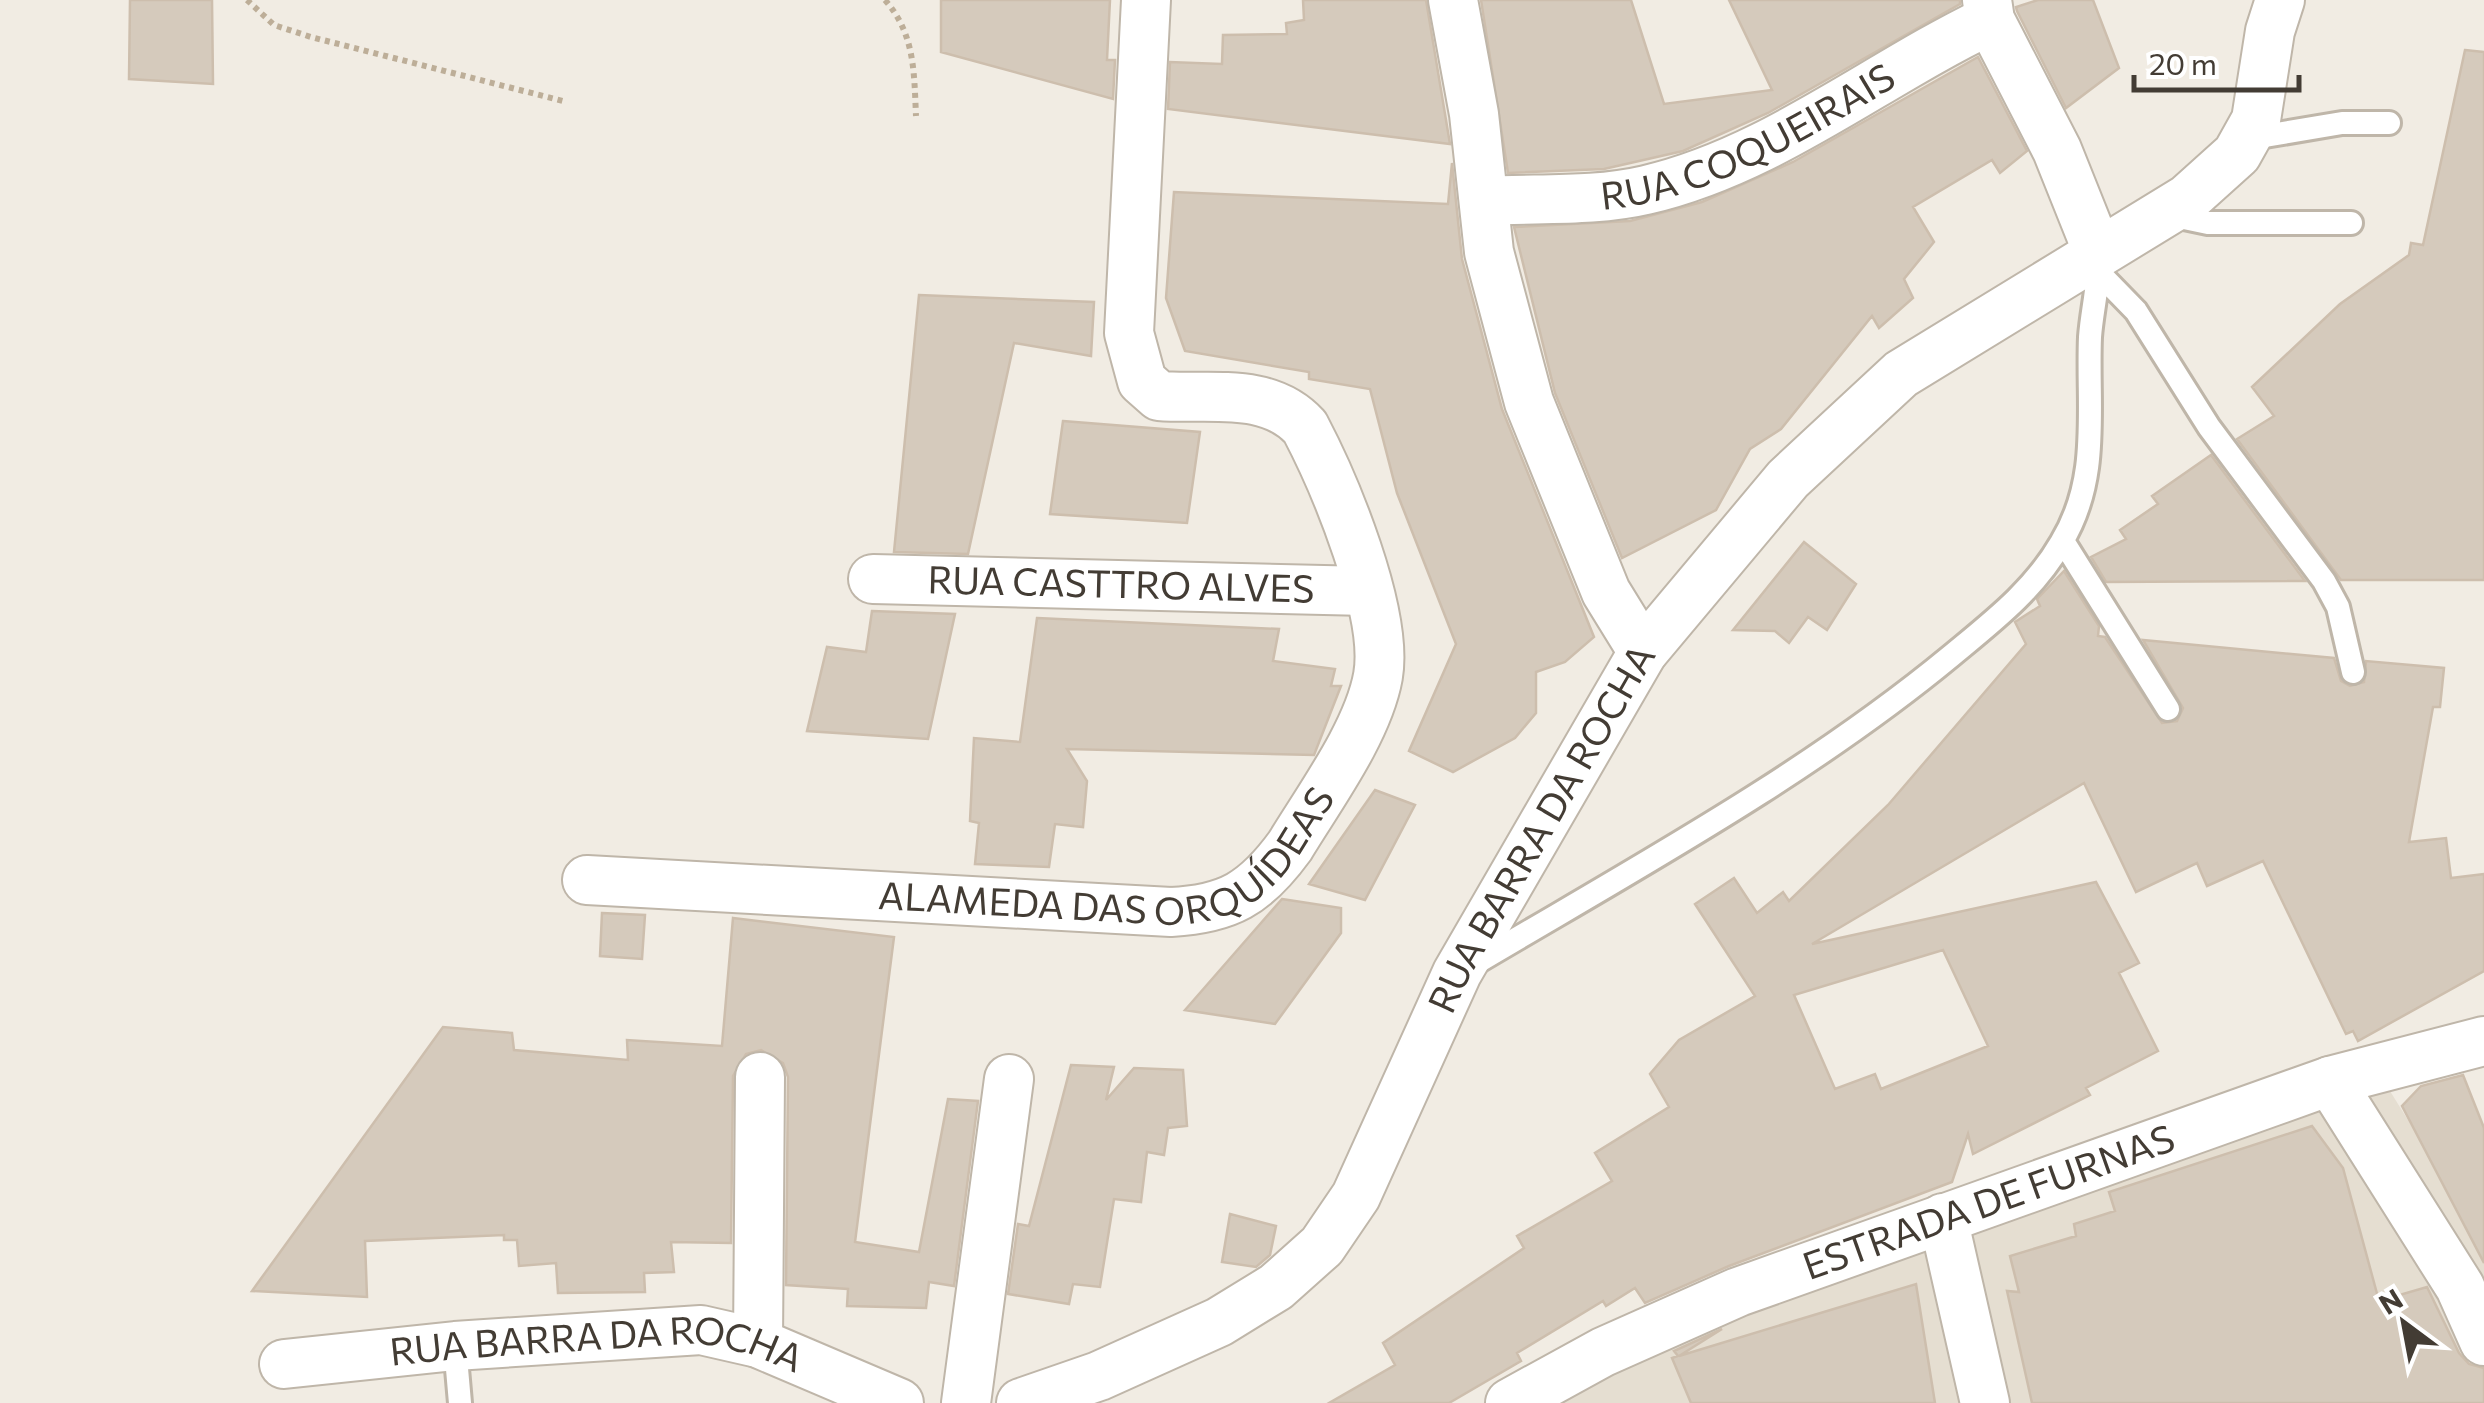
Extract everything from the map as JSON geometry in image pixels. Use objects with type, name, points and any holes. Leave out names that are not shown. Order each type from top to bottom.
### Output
[{"type":"street","name":"ALAMEDA DAS ORQUÍDEAS","points":[[587,880],[1170,912],[1211,910],[1232,902],[1274,868],[1290,846],[1369,706],[1378,676],[1380,640],[1358,554],[1316,448],[1290,411],[1240,396],[1159,396],[1142,381],[1130,332],[1130,298],[1146,0]]},
{"type":"street","points":[[1453,0],[1490,252],[1537,429],[1606,592],[1643,652]]},
{"type":"street","points":[[2247,139],[2256,120],[2270,31],[2280,0]]},
{"type":"street","points":[[1989,10],[2057,150],[2098,262]]},
{"type":"street","name":"RUA COQUEIRAIS","points":[[1485,201],[1635,192],[1709,170],[1808,122],[1989,10]]},
{"type":"street","name":"RUA BARRA DA ROCHA","points":[[1021,1403],[1100,1376],[1219,1322],[1276,1287],[1322,1246],[1356,1196],[1457,973],[1643,652],[1788,479],[1901,374],[2098,262],[2187,200],[2247,139]]},
{"type":"street","name":"RUA CASTTRO ALVES","points":[[873,579],[1368,591]]},
{"type":"street","name":"ESTRADA DE FURNAS","points":[[1510,1403],[1602,1352],[1738,1292],[2330,1080],[2484,1041]]},
{"type":"street","points":[[758,1342],[760,1077]]},
{"type":"street","points":[[966,1403],[1009,1079]]},
{"type":"street","points":[[2330,1080],[2460,1287],[2484,1340]]},
{"type":"street","points":[[1943,1218],[1985,1403]]},
{"type":"street","name":"RUA BARRA DA ROCHA","points":[[284,1364],[454,1346],[701,1330],[758,1342],[899,1403]]},
{"type":"lane","points":[[2247,139],[2342,123],[2389,123]]},
{"type":"lane","points":[[2164,214],[2208,223],[2351,223]]},
{"type":"lane","points":[[1457,973],[1808,760],[1910,690],[2034,584],[2064,540],[2082,494],[2093,440],[2090,338],[2098,262]]},
{"type":"lane","points":[[2098,262],[2136,311],[2209,427],[2324,581],[2338,607],[2353,672]]},
{"type":"lane","points":[[2064,540],[2168,709]]},
{"type":"lane","points":[[454,1346],[460,1403]]},
{"type":"path","points":[[247,0],[274,25],[311,37],[567,102]]},
{"type":"path","points":[[885,0],[902,19],[913,54],[916,116]]},
{"type":"shaded area","points":[[2364,1049],[2484,1243],[2484,1403],[1530,1403]]},
{"type":"building","points":[[130,0],[212,0],[213,84],[129,79]]},
{"type":"building","points":[[941,0],[1110,0],[1107,60],[1115,60],[1113,99],[941,52]]},
{"type":"building","points":[[1303,0],[1426,0],[1450,144],[1168,109],[1170,62],[1222,64],[1223,35],[1287,34],[1286,23],[1304,20]]},
{"type":"building","points":[[1481,0],[1631,0],[1664,104],[1772,90],[1729,0],[1960,0],[1960,4],[1768,113],[1683,151],[1604,169],[1508,173]]},
{"type":"building","points":[[2038,0],[2093,0],[2119,68],[2066,108],[2017,11],[2016,7]]},
{"type":"building","points":[[2465,50],[2484,52],[2484,580],[2341,580],[2237,439],[2274,416],[2252,387],[2340,304],[2409,255],[2411,243],[2423,245]]},
{"type":"building","points":[[1978,57],[2027,151],[2000,173],[1992,160],[1913,207],[1934,242],[1904,279],[1913,298],[1879,328],[1872,316],[1781,429],[1750,449],[1716,510],[1622,558],[1555,393],[1514,227],[1630,221],[1702,202],[1793,162]]},
{"type":"building","points":[[1452,163],[1462,259],[1502,409],[1594,637],[1565,662],[1536,672],[1536,713],[1515,738],[1453,772],[1409,751],[1456,644],[1397,493],[1370,389],[1309,379],[1309,372],[1185,351],[1166,298],[1174,192],[1448,204]]},
{"type":"building","points":[[919,295],[1094,302],[1091,356],[1014,343],[968,554],[894,552]]},
{"type":"building","points":[[1063,421],[1200,432],[1187,523],[1050,514]]},
{"type":"building","points":[[2211,455],[2305,581],[2106,582],[2091,557],[2126,539],[2120,530],[2158,504],[2152,496]]},
{"type":"building","points":[[1804,542],[1856,584],[1827,630],[1808,617],[1789,643],[1775,631],[1733,630]]},
{"type":"building","points":[[2064,571],[2099,626],[2098,636],[2105,637],[2162,723],[2177,721],[2183,708],[2143,640],[2334,658],[2341,681],[2350,686],[2364,682],[2366,661],[2444,668],[2440,707],[2433,707],[2409,842],[2446,838],[2451,878],[2484,874],[2484,971],[2358,1041],[2353,1031],[2346,1034],[2263,861],[2207,886],[2197,863],[2136,892],[2084,783],[1812,944],[2096,882],[2139,963],[2119,973],[2158,1051],[2086,1088],[2090,1095],[1973,1154],[1968,1134],[1952,1182],[1729,1266],[1645,1303],[1635,1288],[1606,1306],[1603,1301],[1517,1353],[1521,1361],[1449,1403],[1329,1403],[1395,1365],[1383,1343],[1524,1248],[1517,1236],[1612,1181],[1595,1153],[1669,1107],[1650,1074],[1679,1040],[1755,996],[1695,904],[1734,878],[1757,913],[1783,892],[1789,901],[1888,805],[2026,644],[2015,622],[2040,606],[2037,599]],"holes":[[[1943,950],[1988,1046],[1881,1089],[1875,1074],[1835,1089],[1794,995]]]},
{"type":"building","points":[[872,611],[955,614],[928,739],[807,731],[827,647],[866,652]]},
{"type":"building","points":[[1037,618],[1279,629],[1273,661],[1335,669],[1331,686],[1341,686],[1314,755],[1067,749],[1087,781],[1083,827],[1055,824],[1049,867],[975,864],[979,823],[970,821],[974,738],[1020,742]]},
{"type":"building","points":[[1375,790],[1415,805],[1365,900],[1309,884]]},
{"type":"building","points":[[1282,899],[1341,908],[1341,933],[1275,1024],[1185,1010]]},
{"type":"building","points":[[602,913],[645,915],[642,959],[600,956]]},
{"type":"building","points":[[733,918],[894,937],[855,1242],[919,1252],[948,1099],[978,1101],[954,1286],[929,1282],[926,1308],[847,1306],[848,1289],[786,1285],[788,1077],[783,1063],[761,1050],[746,1054],[733,1076],[731,1243],[671,1242],[674,1272],[644,1273],[645,1292],[558,1293],[556,1263],[519,1266],[517,1240],[504,1240],[504,1235],[365,1241],[367,1297],[252,1291],[443,1027],[512,1033],[514,1050],[628,1060],[627,1040],[722,1046]]},
{"type":"building","points":[[1071,1065],[1114,1067],[1106,1100],[1134,1068],[1183,1070],[1187,1126],[1168,1128],[1164,1155],[1147,1152],[1141,1202],[1114,1199],[1100,1287],[1073,1284],[1069,1304],[1008,1294],[1018,1224],[1029,1226]]},
{"type":"building","points":[[2463,1075],[2484,1128],[2484,1263],[2402,1106],[2421,1086]]},
{"type":"building","points":[[2312,1126],[2343,1168],[2379,1301],[2427,1287],[2459,1353],[2469,1364],[2484,1368],[2484,1403],[2032,1403],[2007,1291],[2019,1292],[2010,1256],[2076,1236],[2074,1224],[2115,1211],[2109,1192]]},
{"type":"building","points":[[1230,1214],[1276,1226],[1270,1255],[1256,1267],[1222,1262]]},
{"type":"building","points":[[1916,1284],[1935,1403],[1691,1403],[1672,1358],[1678,1356],[1674,1351],[1722,1329],[1679,1356]]}]
